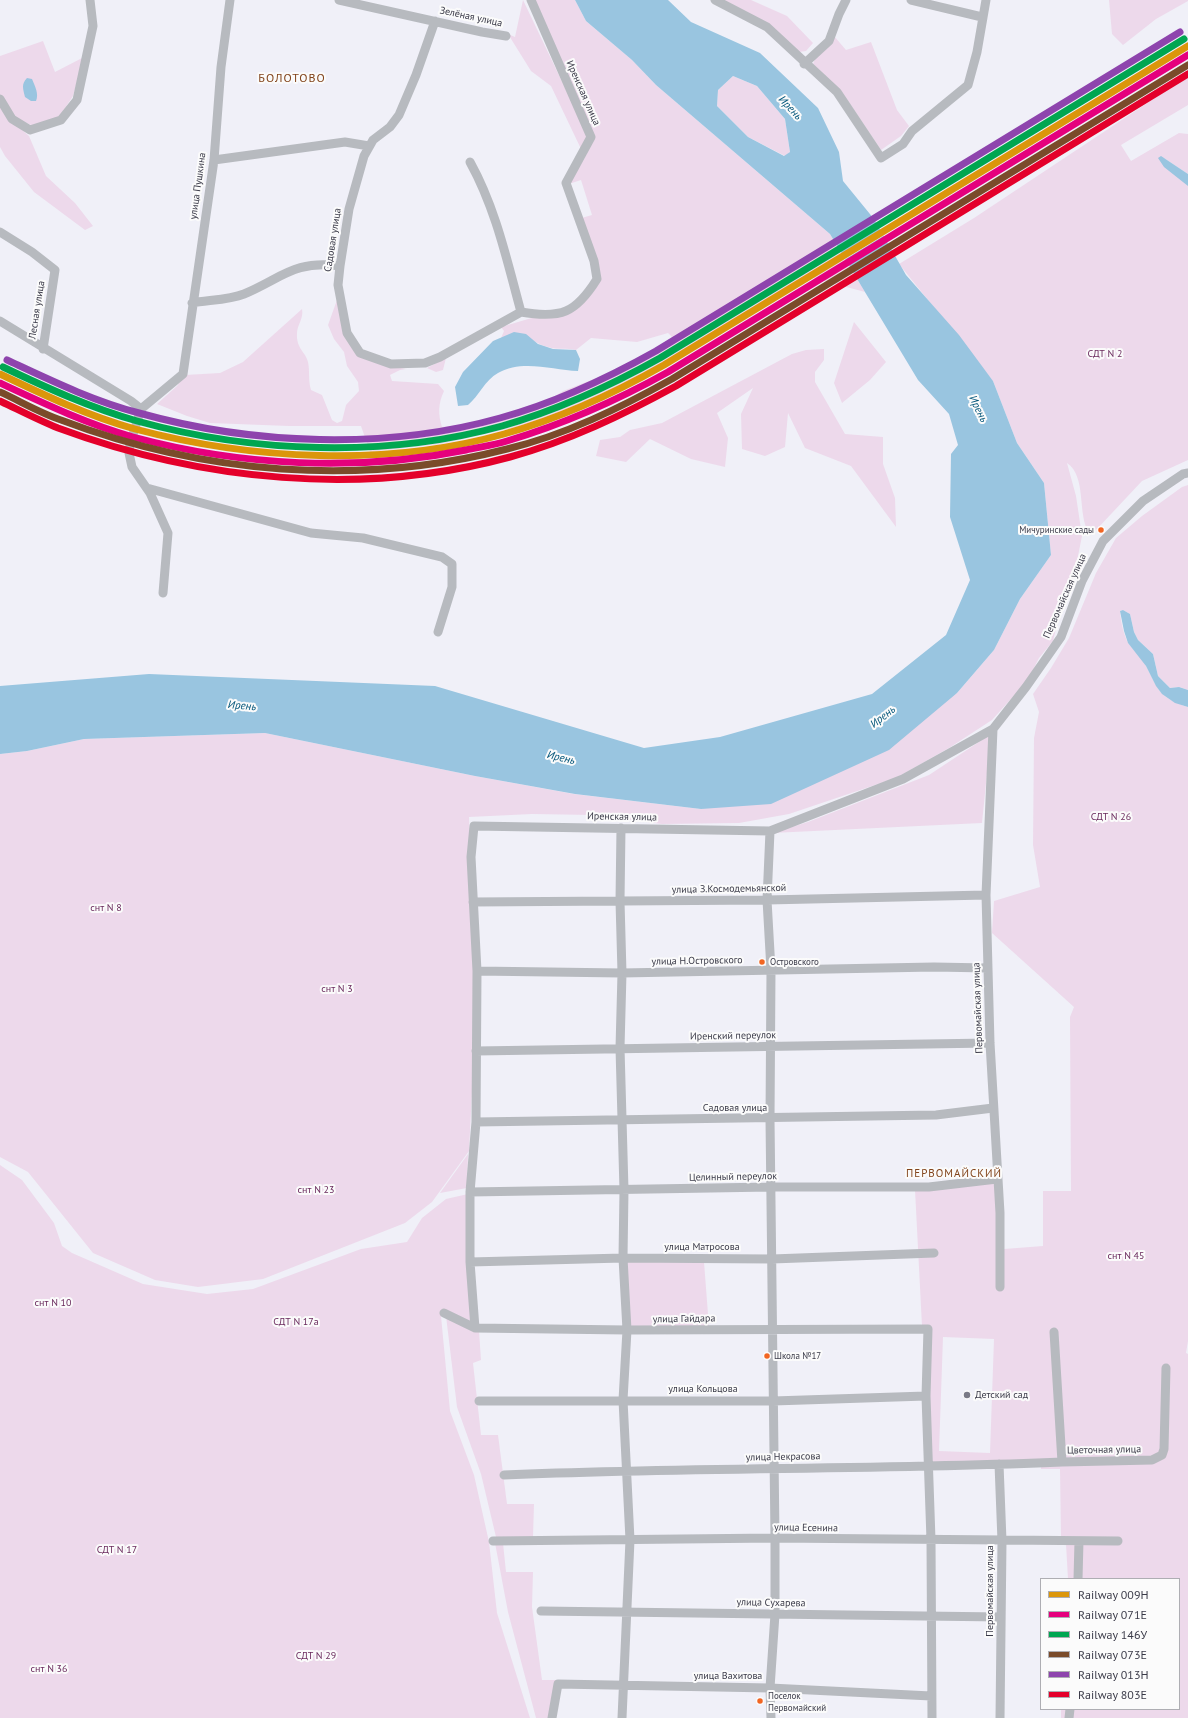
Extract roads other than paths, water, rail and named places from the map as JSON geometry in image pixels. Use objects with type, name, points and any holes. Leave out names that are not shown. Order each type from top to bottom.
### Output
[{"type":"street","points":[[0,99],[12,119],[30,130],[61,120],[76,100],[93,26],[90,0]]},
{"type":"street","name":"улица Пушкина","points":[[141,409],[183,374],[192,303],[214,160],[222,59],[230,0]]},
{"type":"street","name":"Зелёная улица","points":[[339,0],[506,36]]},
{"type":"street","name":"Иренская улица","points":[[521,312],[535,315],[557,314],[570,310],[588,294],[598,279],[594,261],[566,183],[591,137],[531,0]]},
{"type":"street","points":[[715,0],[767,27],[804,64],[837,92],[881,158],[903,144],[912,131],[968,85],[977,52],[986,0]]},
{"type":"street","points":[[804,64],[829,41],[846,0]]},
{"type":"street","points":[[911,0],[982,17]]},
{"type":"street","name":"Садовая улица","points":[[435,21],[416,75],[399,115],[390,128],[373,140],[364,156],[349,209],[338,285],[347,333],[360,353],[391,364],[425,363],[440,357],[521,312]]},
{"type":"street","points":[[214,160],[345,142],[369,146]]},
{"type":"street","points":[[470,162],[482,184],[492,210],[521,312]]},
{"type":"street","name":"Лесная улица","points":[[0,232],[32,252],[55,270],[42,349]]},
{"type":"street","points":[[192,303],[242,294],[298,267],[321,264],[340,266]]},
{"type":"street","points":[[0,321],[42,349],[131,401],[141,409],[130,444],[129,460],[147,488],[168,533],[163,593]]},
{"type":"street","name":"Первомайская улица","points":[[770,831],[903,779],[993,729],[1026,687],[1061,637],[1082,581],[1103,541],[1143,500],[1183,474],[1188,473]]},
{"type":"street","points":[[147,488],[311,533],[363,538],[442,557],[452,564],[452,587],[438,632]]},
{"type":"street","name":"Первомайская улица","points":[[993,729],[986,895],[990,1043],[1000,1213],[1000,1287]]},
{"type":"street","name":"Иренская улица","points":[[473,902],[471,857],[474,826],[770,831]]},
{"type":"street","points":[[621,828],[620,900],[622,973],[620,1048],[624,1190],[624,1258],[627,1330],[623,1400],[630,1540],[622,1718]]},
{"type":"street","points":[[770,831],[767,900],[771,970],[770,1119],[775,1468],[775,1614],[770,1688],[771,1718]]},
{"type":"street","name":"улица З.Космодемьянской","points":[[473,902],[767,900],[986,895]]},
{"type":"street","points":[[473,902],[477,971],[476,1122],[470,1192],[470,1262],[475,1328]]},
{"type":"street","name":"улица Н.Островского","points":[[477,971],[622,973],[934,967],[988,968]]},
{"type":"street","name":"Иренский переулок","points":[[476,1051],[990,1043]]},
{"type":"street","name":"Садовая улица","points":[[476,1122],[936,1116],[993,1108]]},
{"type":"street","name":"Целинный переулок","points":[[470,1192],[771,1187],[930,1187],[997,1179]]},
{"type":"street","name":"улица Матросова","points":[[470,1262],[624,1258],[772,1258],[934,1253]]},
{"type":"street","name":"улица Гайдара","points":[[444,1313],[475,1328],[627,1330],[928,1329],[926,1396]]},
{"type":"street","name":"Цветочная улица","points":[[1054,1332],[1062,1462],[1152,1460],[1162,1455],[1164,1449],[1166,1368]]},
{"type":"street","points":[[926,1396],[927,1466],[931,1540],[930,1617],[932,1718]]},
{"type":"street","name":"улица Кольцова","points":[[479,1400],[773,1401],[926,1396]]},
{"type":"street","name":"улица Некрасова","points":[[504,1475],[627,1470],[927,1466],[1062,1462]]},
{"type":"street","name":"Первомайская улица","points":[[999,1464],[1002,1541],[1000,1718]]},
{"type":"street","name":"улица Есенина","points":[[493,1541],[775,1538],[1118,1541]]},
{"type":"street","points":[[1078,1578],[1080,1541]]},
{"type":"street","name":"улица Сухарева","points":[[541,1611],[1001,1617]]},
{"type":"street","name":"улица Вахитова","points":[[552,1718],[558,1684],[623,1687],[770,1688],[931,1696]]},
{"type":"water","name":"Ирень","points":[[575,0],[668,0],[691,22],[760,53],[818,108],[839,152],[843,181],[874,219],[906,275],[959,335],[993,381],[1017,443],[1044,483],[1051,555],[1020,599],[994,650],[957,693],[889,750],[771,804],[701,809],[575,794],[475,776],[265,733],[84,739],[27,751],[0,754],[0,686],[149,674],[435,686],[644,748],[720,737],[872,694],[946,635],[970,580],[950,517],[951,454],[958,445],[949,414],[918,380],[830,234],[656,85],[632,60],[586,21]],"holes":[[[733,76],[757,86],[785,119],[790,152],[784,156],[748,137],[717,106],[718,90]]]},
{"type":"water","points":[[27,78],[32,79],[34,84],[37,93],[36,101],[31,101],[25,97],[23,85]]},
{"type":"water","points":[[1161,156],[1188,174],[1188,186],[1164,167],[1158,158]]},
{"type":"water","points":[[514,332],[526,334],[538,344],[553,349],[576,350],[580,359],[578,371],[538,366],[507,369],[493,376],[468,405],[458,406],[455,387],[463,372],[493,341]]},
{"type":"water","points":[[1123,610],[1130,614],[1134,632],[1138,640],[1153,654],[1158,676],[1170,688],[1179,687],[1188,690],[1188,707],[1175,703],[1162,694],[1156,686],[1146,666],[1128,643],[1120,611]]},
{"type":"rail line","name":"013Н","points":[[7,360],[72,390],[122,408],[183,424],[227,432],[320,440],[366,439],[412,435],[456,428],[500,418],[560,398],[618,371],[656,351],[1180,32]]},
{"type":"rail line","name":"146У","points":[[3,367],[69,397],[120,416],[181,432],[227,440],[320,448],[366,447],[412,443],[458,436],[502,426],[563,405],[622,378],[660,358],[1184,39]]},
{"type":"rail line","name":"009Н","points":[[0,374],[66,404],[118,424],[226,448],[320,456],[367,455],[413,452],[459,445],[504,434],[566,413],[626,386],[664,365],[1188,46]]},
{"type":"rail line","name":"071Е","points":[[0,383],[82,419],[116,432],[174,447],[257,460],[299,463],[383,461],[425,457],[502,442],[549,427],[589,411],[629,393],[668,372],[1188,55]]},
{"type":"rail line","name":"073Е","points":[[0,392],[53,417],[115,438],[170,453],[225,463],[282,469],[338,471],[395,468],[451,461],[529,443],[592,420],[672,379],[1188,65]]},
{"type":"rail line","name":"803Е","points":[[0,401],[58,428],[112,446],[168,461],[225,471],[282,477],[340,479],[397,477],[454,469],[532,451],[595,426],[676,386],[1188,74]]},
{"type":"place","name":"Мичуринские сады","points":[[1101,530]]},
{"type":"place","name":"Островского","points":[[762,962]]},
{"type":"place","name":"Школа №17","points":[[767,1356]]},
{"type":"place","name":"Детский сад","points":[[967,1395]]},
{"type":"place","name":"Поселок Первомайский","points":[[760,1701]]},
{"type":"district","name":"БОЛОТОВО","points":[[292,79]]},
{"type":"district","name":"ПЕРВОМАЙСКИЙ","points":[[954,1174]]},
{"type":"park label","name":"СДТ N 2","points":[[1105,354]]},
{"type":"park label","name":"СДТ N 26","points":[[1111,817]]},
{"type":"park label","name":"снт N 8","points":[[106,908]]},
{"type":"park label","name":"снт N 3","points":[[337,989]]},
{"type":"park label","name":"снт N 23","points":[[316,1190]]},
{"type":"park label","name":"снт N 45","points":[[1126,1256]]},
{"type":"park label","name":"снт N 10","points":[[53,1303]]},
{"type":"park label","name":"СДТ N 17а","points":[[296,1322]]},
{"type":"park label","name":"СДТ N 17","points":[[117,1550]]},
{"type":"park label","name":"СДТ N 29","points":[[316,1656]]},
{"type":"park label","name":"снт N 36","points":[[49,1669]]}]
